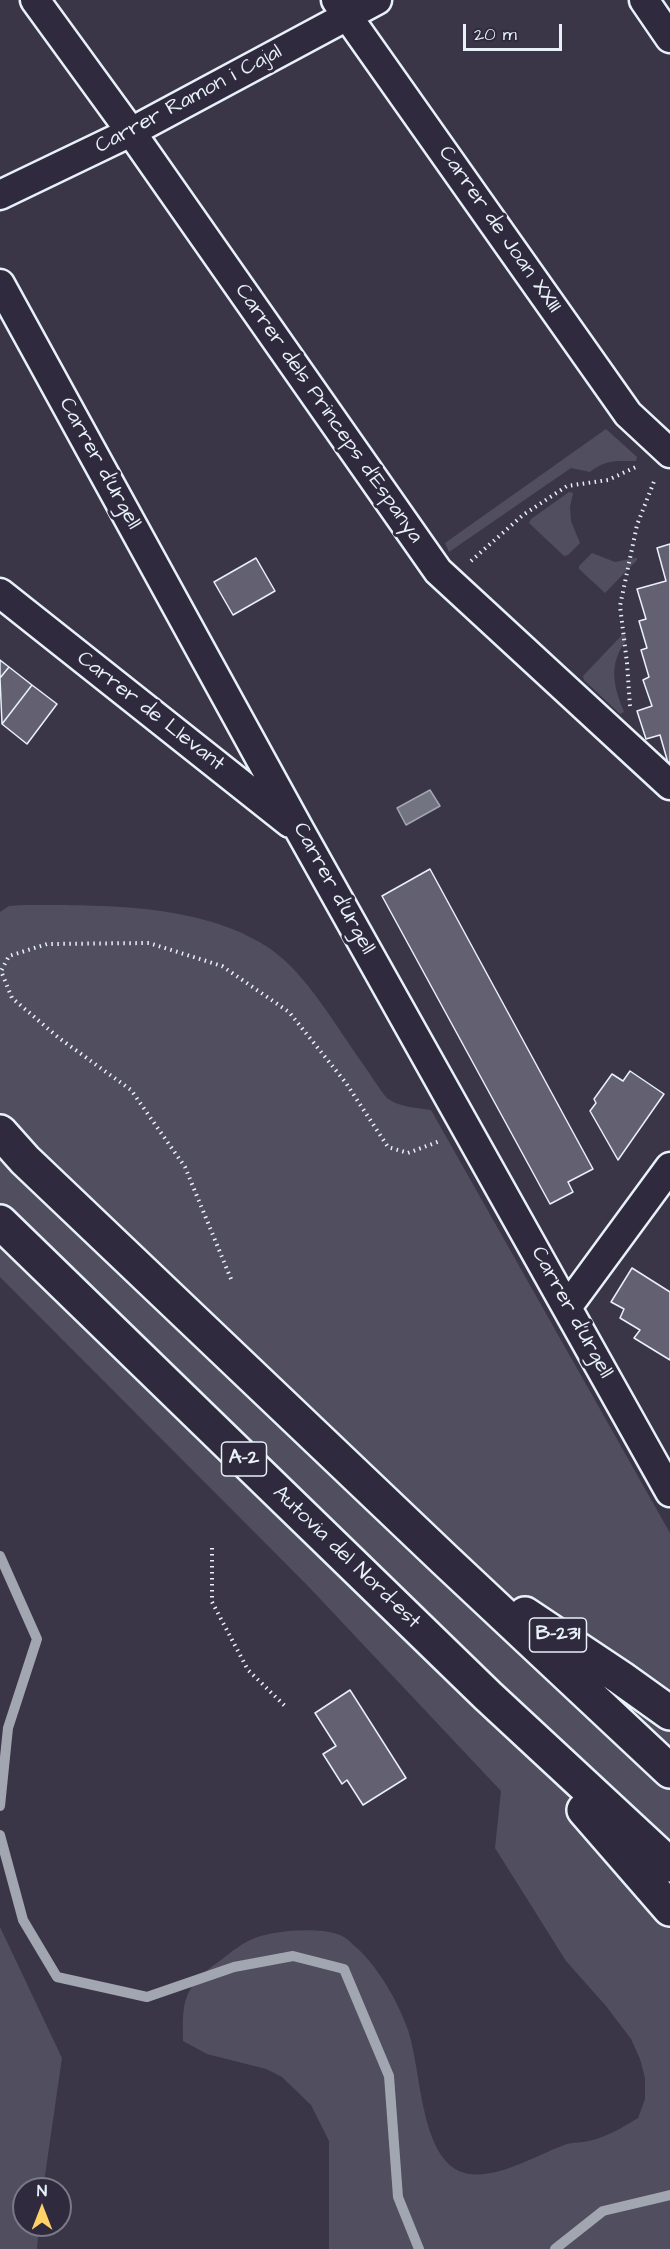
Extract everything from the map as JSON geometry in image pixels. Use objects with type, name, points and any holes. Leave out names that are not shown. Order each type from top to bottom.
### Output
[{"type":"highway","points":[[0,1132],[25,1160],[670,1771]]},
{"type":"highway","name":"Autovia del Nord-est","points":[[0,1222],[488,1696],[670,1865]]},
{"type":"highway","name":"B-231","points":[[444,1559],[670,1713]]},
{"type":"highway","points":[[488,1696],[670,1909]]},
{"type":"street","name":"Carrer dels Princeps d'Espanya","points":[[35,0],[131,132],[438,572],[670,785]]},
{"type":"street","name":"Carrer Ramon i Cajal","points":[[0,195],[131,132],[341,8],[377,0]]},
{"type":"street","points":[[644,0],[670,38]]},
{"type":"street","name":"Carrer de Joan XXIII","points":[[341,8],[628,414],[669,452]]},
{"type":"street","name":"Carrer d'Urgell","points":[[0,284],[300,831],[568,1306],[670,1492]]},
{"type":"street","name":"Carrer de Llevant","points":[[0,593],[300,831]]},
{"type":"street","points":[[568,1306],[670,1167]]},
{"type":"path","points":[[449,582],[523,515],[567,486],[608,480],[669,452]]},
{"type":"path","points":[[635,753],[620,606],[637,525],[669,452]]},
{"type":"path","points":[[231,1279],[185,1167],[131,1090],[59,1038],[12,998],[1,971],[9,956],[47,944],[149,943],[222,966],[289,1012],[346,1083],[388,1147],[408,1153],[468,1130]]},
{"type":"path","points":[[212,1548],[212,1602],[248,1670],[286,1707]]},
{"type":"shaded area","points":[[606,429],[637,457],[636,461],[606,463],[590,472],[571,468],[449,552],[445,543]]},
{"type":"shaded area","points":[[569,492],[573,493],[570,507],[571,521],[580,543],[564,556],[529,523],[531,519]]},
{"type":"shaded area","points":[[592,553],[615,562],[635,558],[637,560],[605,593],[579,569],[579,566]]},
{"type":"shaded area","points":[[622,635],[625,635],[627,639],[617,657],[614,675],[624,712],[620,714],[584,680],[583,676]]},
{"type":"shaded area","points":[[9,906],[119,907],[185,915],[216,923],[245,935],[272,950],[285,961],[310,988],[387,1098],[402,1105],[431,1110],[670,1533],[670,2249],[329,2249],[329,2141],[311,2105],[282,2077],[266,2069],[207,2054],[183,2041],[183,2014],[188,1994],[197,1980],[209,1969],[246,1942],[264,1935],[287,1931],[325,1931],[344,1937],[358,1949],[381,1976],[394,1998],[408,2030],[424,2108],[436,2147],[446,2161],[459,2171],[484,2174],[499,2171],[567,2144],[602,2137],[638,2118],[645,2099],[645,2078],[631,2039],[606,2006],[566,1961],[495,1848],[501,1791],[307,1585],[0,1277],[0,912]]},
{"type":"shaded area","points":[[0,1927],[62,2058],[45,2177],[12,2177],[12,2237],[38,2237],[37,2249],[0,2249]]},
{"type":"water","points":[[430,790],[440,806],[406,825],[397,808]]},
{"type":"building","points":[[670,544],[670,762],[668,763],[660,735],[646,739],[637,711],[652,706],[643,680],[649,677],[641,650],[647,648],[639,621],[646,619],[637,589],[666,581],[657,548]]},
{"type":"building","points":[[256,558],[275,591],[233,615],[214,582]]},
{"type":"building","points":[[0,660],[9,667],[0,678]]},
{"type":"building","points":[[9,667],[32,685],[2,724],[0,678]]},
{"type":"building","points":[[32,685],[57,704],[27,744],[2,724]]},
{"type":"building","points":[[430,869],[593,1169],[568,1182],[573,1192],[550,1204],[382,896]]},
{"type":"building","points":[[630,1071],[664,1094],[618,1160],[590,1111],[596,1103],[594,1099],[612,1074],[623,1081]]},
{"type":"building","points":[[632,1268],[670,1292],[670,1360],[634,1338],[640,1330],[620,1318],[624,1309],[611,1302]]},
{"type":"building","points":[[350,1690],[406,1778],[363,1805],[347,1780],[342,1784],[323,1754],[336,1746],[315,1713]]},
{"type":"waterway","points":[[0,1556],[37,1639],[8,1728],[0,1806]]},
{"type":"waterway","points":[[0,1835],[23,1920],[57,1977],[147,1997],[234,1967],[293,1956],[344,1969],[389,2076],[398,2197],[419,2249]]},
{"type":"waterway","points":[[555,2249],[603,2211],[670,2195]]}]
